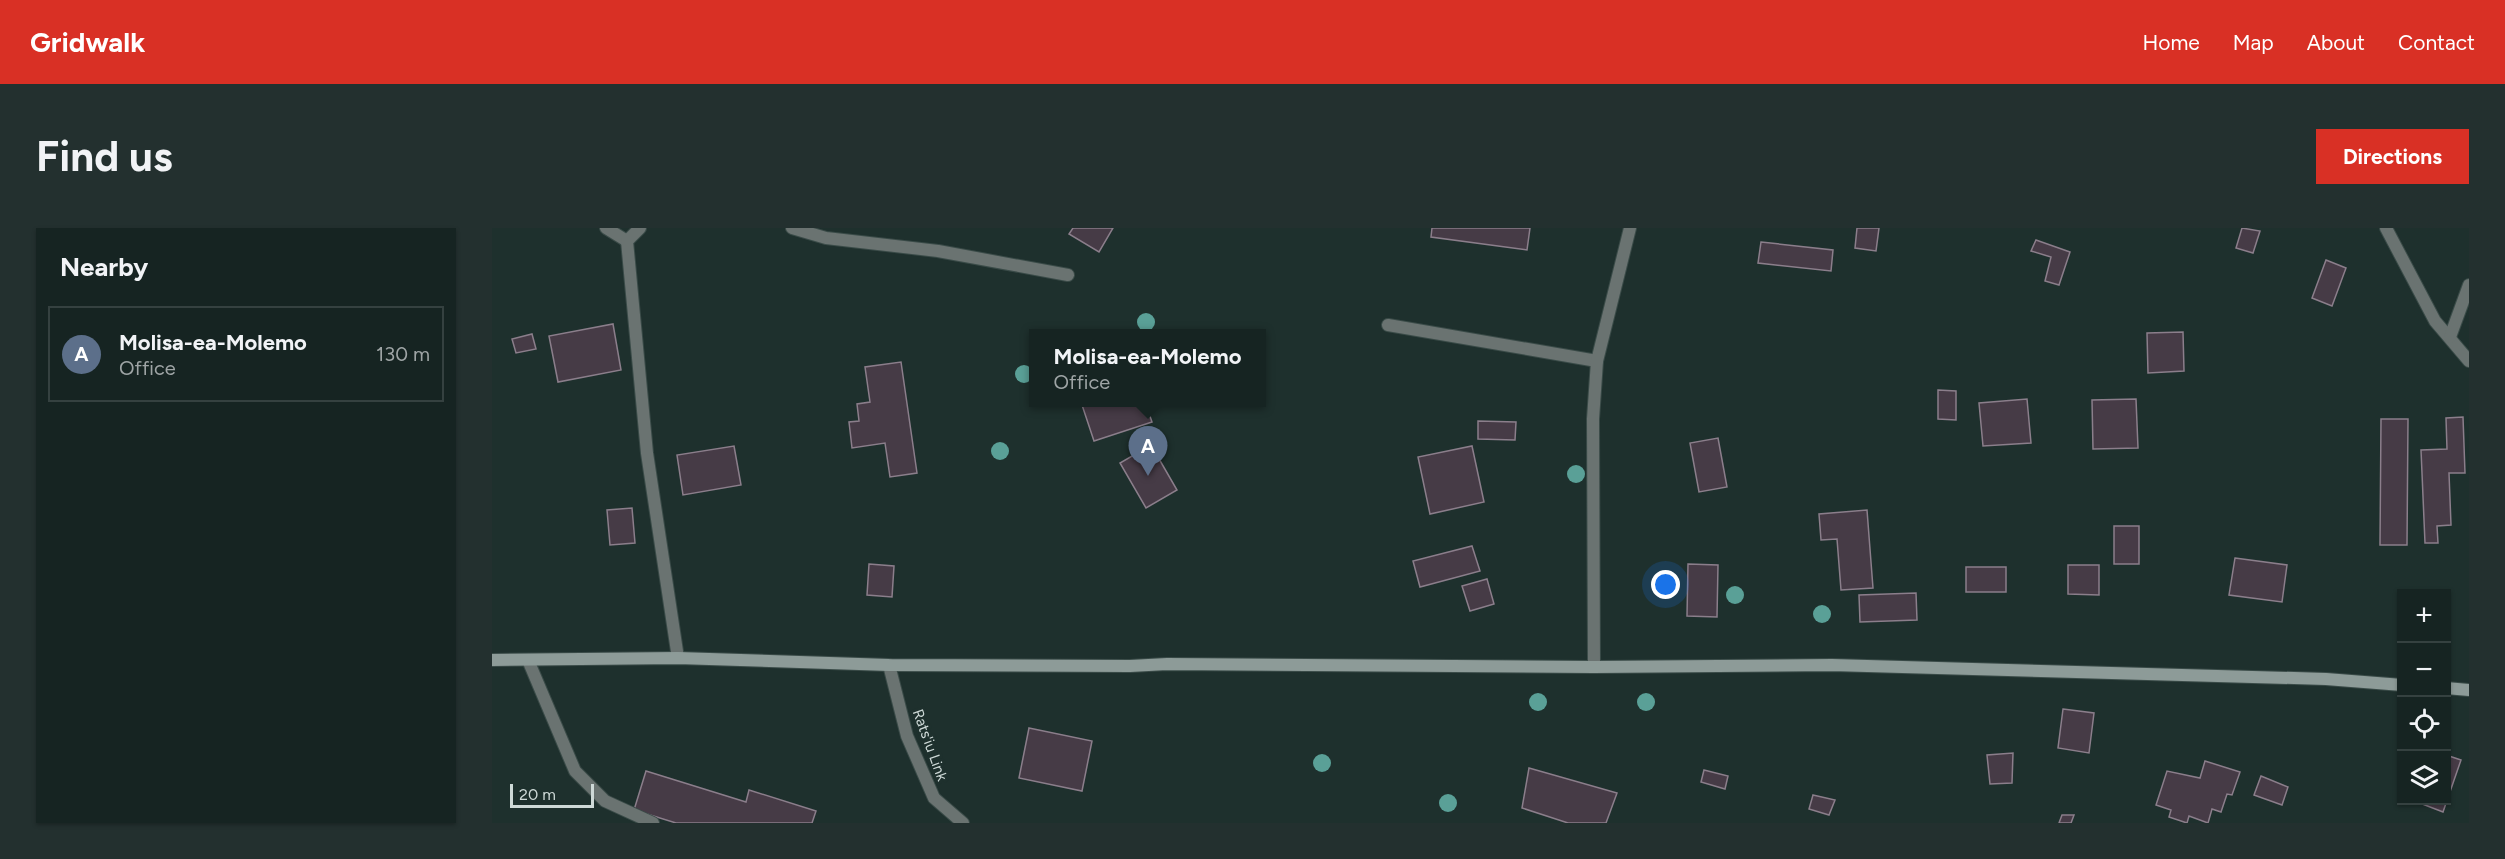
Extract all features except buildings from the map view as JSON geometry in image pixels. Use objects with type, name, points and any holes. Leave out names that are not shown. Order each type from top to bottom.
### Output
[{"type":"main road","points":[[492,660],[678,658],[889,664],[1130,666],[1178,664],[1594,667],[1832,665],[2326,679],[2397,685]]},
{"type":"main road","points":[[2451,688],[2469,690]]},
{"type":"street","points":[[606,228],[627,240]]},
{"type":"street","points":[[627,240],[640,228]]},
{"type":"street","points":[[792,228],[826,238],[938,251],[1068,275]]},
{"type":"street","points":[[1594,667],[1593,419],[1597,361],[1630,228]]},
{"type":"street","points":[[2386,228],[2435,321],[2469,361]]},
{"type":"street","points":[[627,240],[647,453],[678,658]]},
{"type":"street","points":[[2450,337],[2469,285]]},
{"type":"street","points":[[1388,325],[1597,361]]},
{"type":"street","points":[[528,660],[574,771],[605,801],[653,823]]},
{"type":"street","name":"Rats'iu Link","points":[[889,664],[908,736],[934,798],[963,823]]},
{"type":"place","name":"Molisa-ea-Molemo","points":[[1148,476]]}]
